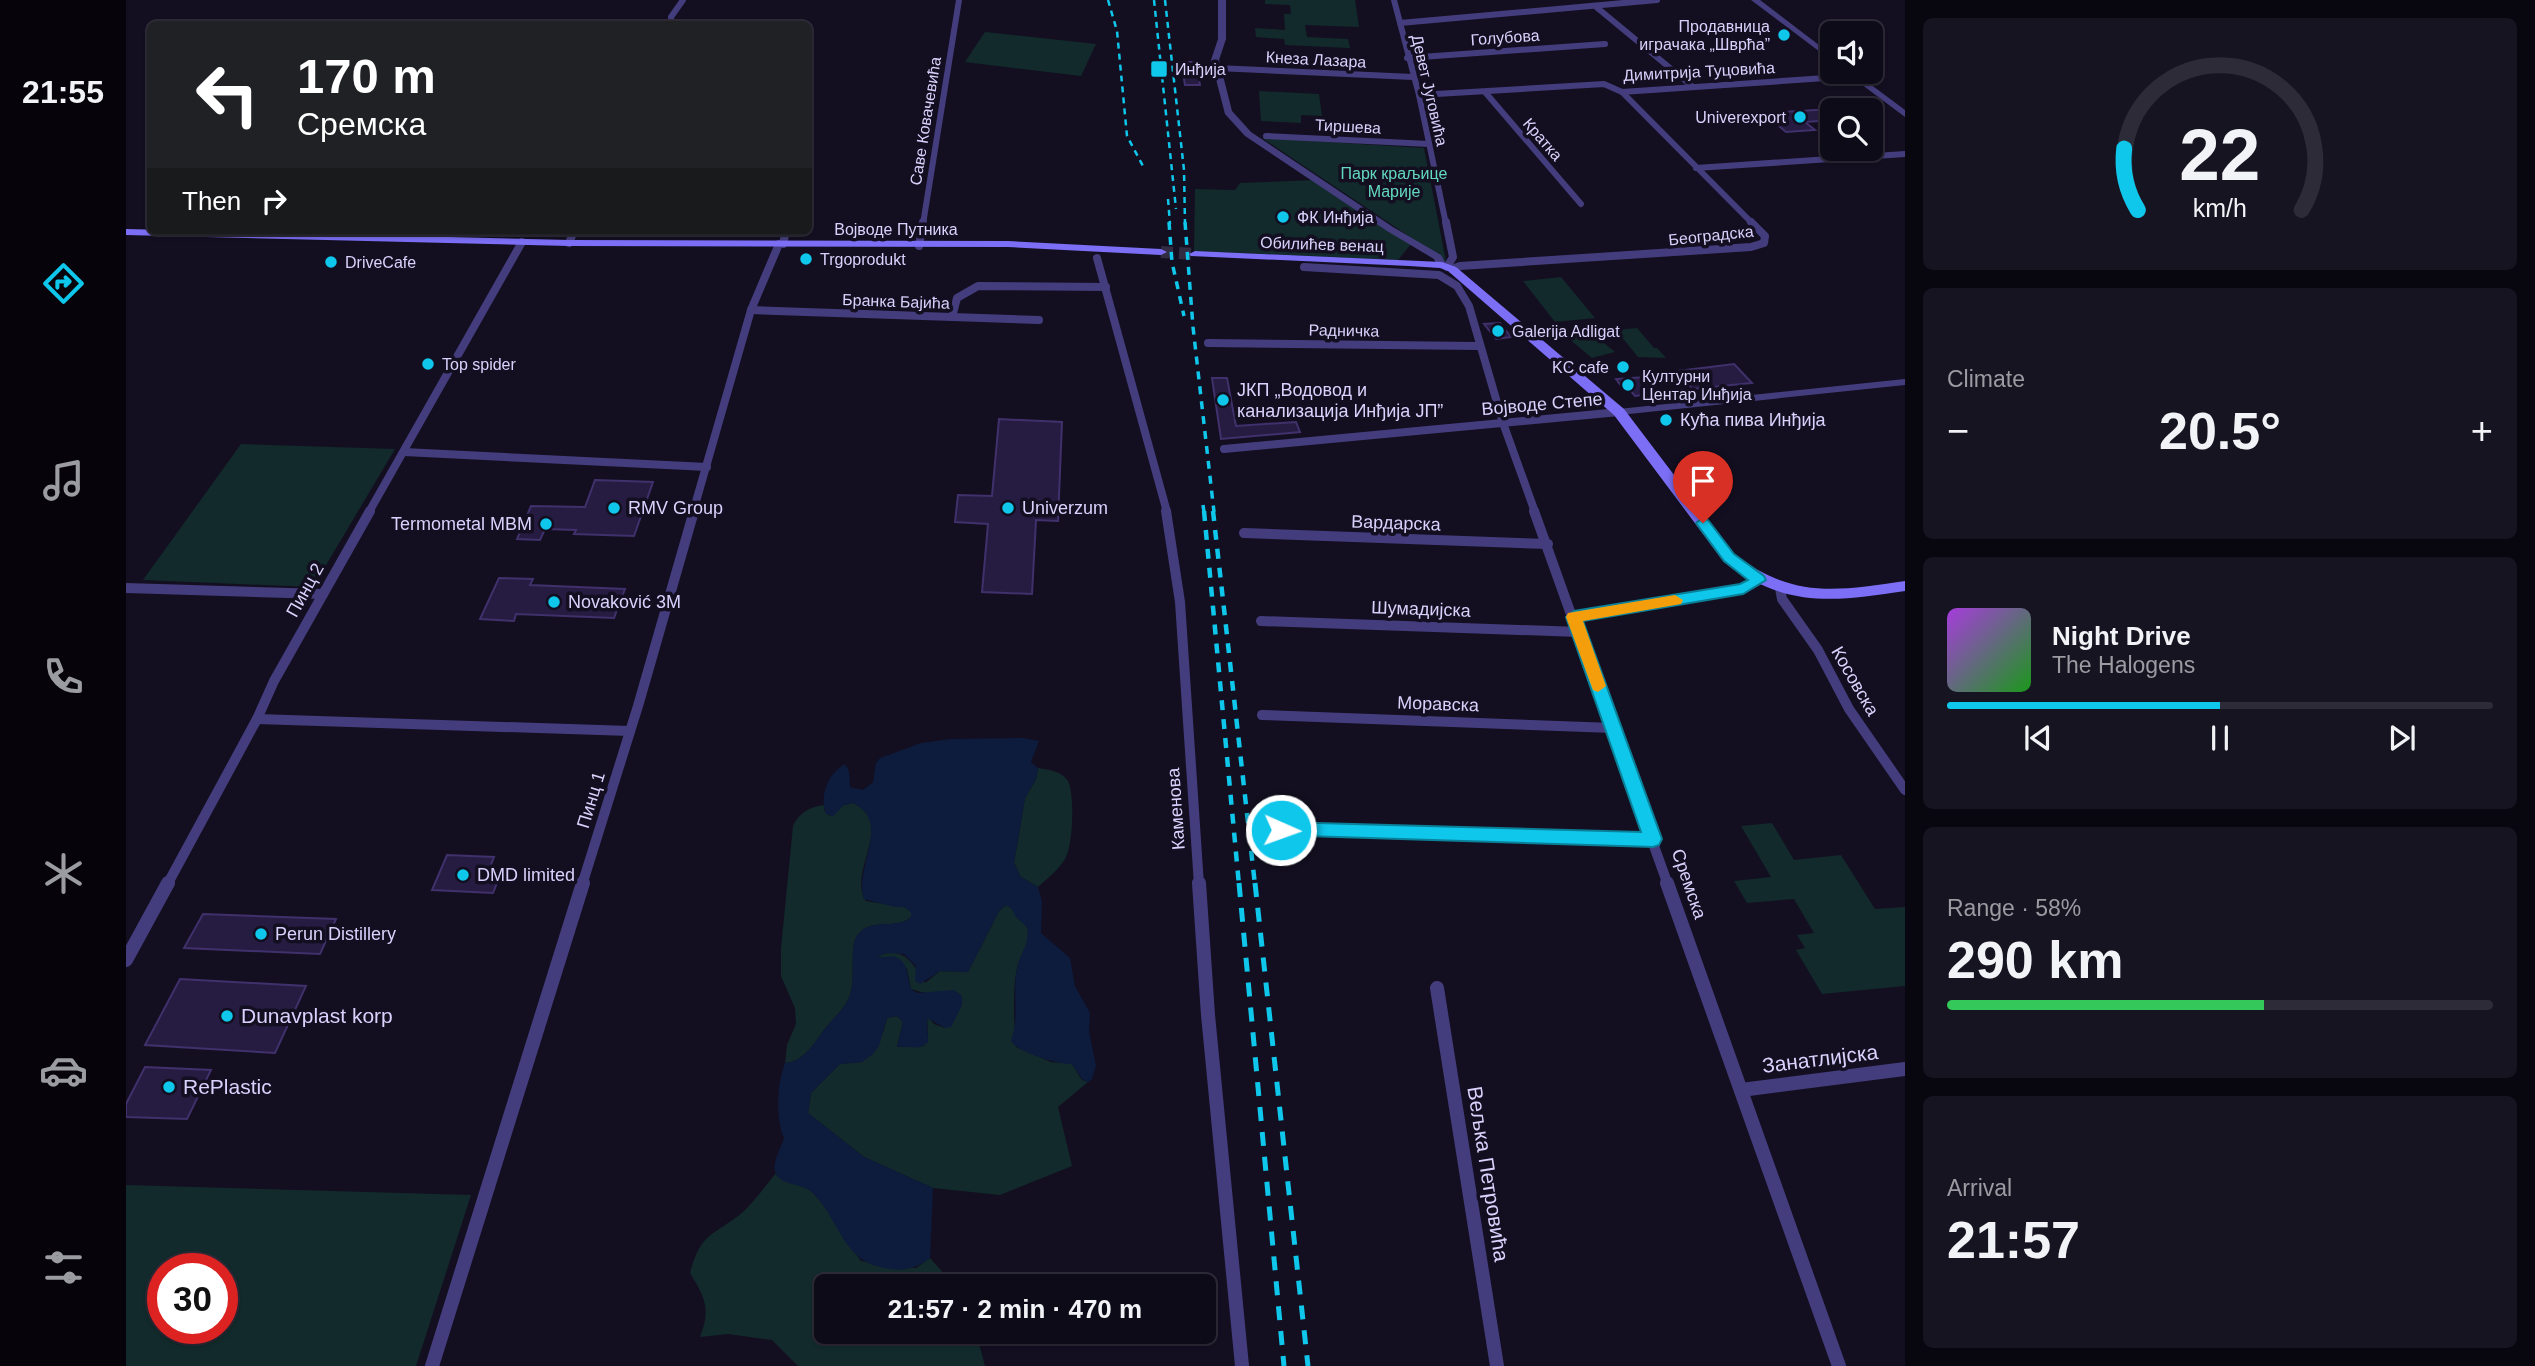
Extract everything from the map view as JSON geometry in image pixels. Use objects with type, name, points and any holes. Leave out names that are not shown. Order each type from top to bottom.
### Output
[{"type":"main road","name":"Војводе Путника","points":[[126,232],[147,233]]},
{"type":"main road","name":"Војводе Путника","points":[[245,235],[569,243],[919,246],[1008,244],[1161,252]]},
{"type":"main road","points":[[1409,263],[1421,255],[1422,247]]},
{"type":"main road","name":"Обилићев венац","points":[[1195,254],[1447,267]]},
{"type":"main road","points":[[1447,267],[1492,302],[1619,412],[1729,558],[1759,580],[1780,588],[1813,594],[1849,594],[1905,586]]},
{"type":"street","points":[[672,21],[671,17],[683,0]]},
{"type":"street","name":"Саве Ковачевића","points":[[919,246],[958,0]]},
{"type":"street","points":[[1222,0],[1222,39],[1217,47],[1217,68],[1228,112],[1248,134],[1438,257],[1447,267]]},
{"type":"street","name":"Девет Југовића","points":[[1394,0],[1407,58],[1419,95],[1453,257],[1447,267]]},
{"type":"street","points":[[1550,0],[1560,9]]},
{"type":"street","points":[[1400,23],[1595,6],[1609,2],[1657,0]]},
{"type":"street","points":[[1755,0],[1820,50]]},
{"type":"street","points":[[1595,6],[1693,87]]},
{"type":"street","name":"Голубова","points":[[1407,58],[1605,44]]},
{"type":"street","name":"Кнеза Лазара","points":[[1217,68],[1413,77]]},
{"type":"street","name":"Димитрија Туцовића","points":[[1419,95],[1604,85],[1622,92],[1820,77]]},
{"type":"street","points":[[1865,84],[1905,114]]},
{"type":"street","name":"Кратка","points":[[1485,92],[1581,204]]},
{"type":"street","name":"Београдска","points":[[1447,267],[1737,248],[1764,243],[1765,236],[1624,97],[1622,92]]},
{"type":"street","name":"Тиршева","points":[[1266,136],[1429,144]]},
{"type":"street","points":[[1696,168],[1905,154]]},
{"type":"street","points":[[569,243],[572,235]]},
{"type":"street","name":"Пинц 1","points":[[432,1366],[630,730],[751,310],[784,235]]},
{"type":"street","name":"Пинц 2","points":[[126,960],[257,719],[274,681],[522,242]]},
{"type":"street","name":"Каменова","points":[[1097,258],[1171,527],[1180,602],[1208,1015],[1242,1366]]},
{"type":"street","name":"Сремска","points":[[1304,267],[1439,275],[1457,286],[1469,306],[1503,423],[1580,632],[1839,1366]]},
{"type":"street","points":[[952,317],[957,298],[978,286],[1106,287]]},
{"type":"street","points":[[1469,306],[1492,302]]},
{"type":"street","name":"Бранка Бајића","points":[[751,310],[1039,320]]},
{"type":"street","name":"Радничка","points":[[1209,342],[1479,346]]},
{"type":"street","name":"Војводе Степе","points":[[1224,449],[1905,382]]},
{"type":"street","points":[[404,452],[707,467]]},
{"type":"street","name":"Вардарска","points":[[1244,533],[1548,544]]},
{"type":"street","points":[[1574,617],[1743,589],[1759,580]]},
{"type":"street","points":[[126,588],[323,594]]},
{"type":"street","name":"Косовска","points":[[1780,588],[1782,599],[1818,650],[1849,709],[1905,790]]},
{"type":"street","name":"Шумадијска","points":[[1261,621],[1580,632]]},
{"type":"street","name":"Моравска","points":[[1262,715],[1613,727]]},
{"type":"street","points":[[257,719],[630,730]]},
{"type":"street","points":[[1281,830],[1653,839]]},
{"type":"street","name":"Вељка Петровића","points":[[1437,988],[1497,1366]]},
{"type":"street","name":"Занатлијска","points":[[1741,1090],[1905,1069]]},
{"type":"green space","points":[[1265,0],[1355,0],[1359,27],[1305,25],[1307,37],[1348,39],[1350,48],[1285,45],[1284,39],[1256,37],[1255,28],[1285,30],[1284,14],[1291,14],[1290,5],[1265,4]]},
{"type":"green space","points":[[985,32],[1096,44],[1081,76],[965,62]]},
{"type":"green space","points":[[1259,91],[1319,94],[1322,116],[1301,115],[1301,123],[1261,121]]},
{"type":"green space","name":"Парк краљице Марије","points":[[1262,138],[1424,148],[1446,261]]},
{"type":"green space","name":"ФК Инђија","points":[[1316,180],[1411,244],[1398,260],[1194,251],[1195,189],[1235,190],[1240,183]]},
{"type":"green space","points":[[1561,277],[1595,318],[1555,322],[1523,281]]},
{"type":"green space","points":[[1584,327],[1615,352],[1592,358],[1562,333]]},
{"type":"green space","points":[[1637,328],[1666,358],[1638,357],[1616,330]]},
{"type":"green space","points":[[241,444],[395,449],[313,587],[143,580]]},
{"type":"green space","points":[[1038,768],[1062,775],[1068,781],[1072,808],[1070,843],[1065,859],[1038,887],[1021,877],[1014,863],[1025,798],[1036,779]]},
{"type":"green space","points":[[853,803],[865,812],[871,823],[862,876],[866,901],[905,907],[911,912],[911,917],[898,923],[869,927],[857,936],[853,948],[852,988],[846,1004],[805,1054],[785,1063],[787,1045],[796,1024],[795,1008],[781,976],[781,948],[793,826],[801,814],[814,807],[824,805],[824,810],[830,816],[844,805]]},
{"type":"green space","points":[[1772,823],[1794,860],[1841,855],[1875,909],[1905,907],[1905,986],[1822,994],[1796,950],[1805,948],[1797,935],[1814,933],[1794,899],[1747,903],[1734,881],[1771,877],[1741,826]]},
{"type":"green space","points":[[1006,905],[1021,919],[1029,934],[1028,943],[1018,964],[1015,983],[1016,1047],[1051,1062],[1072,1064],[1082,1080],[1088,1082],[1058,1107],[1072,1166],[1000,1195],[933,1188],[864,1157],[808,1113],[811,1093],[840,1064],[862,1062],[883,1033],[887,1018],[897,1016],[903,1022],[897,1047],[924,1046],[928,1036],[927,1016],[934,1024],[945,1028],[925,993],[911,989],[907,969],[895,957],[875,958],[892,953],[905,957],[925,983],[940,971],[968,972],[999,911]]},
{"type":"green space","points":[[776,1173],[784,1180],[813,1193],[861,1261],[916,1268],[930,1258],[944,1274],[814,1274],[814,1344],[979,1344],[985,1366],[798,1366],[772,1340],[728,1334],[700,1337],[706,1311],[705,1303],[690,1273],[694,1259],[710,1236],[747,1208]]},
{"type":"green space","points":[[126,1185],[471,1195],[416,1366],[126,1366]]},
{"type":"water","points":[[1024,738],[1039,741],[1031,762],[1038,768],[1036,779],[1025,798],[1014,863],[1021,877],[1038,887],[1042,901],[1041,933],[1070,958],[1075,986],[1090,1013],[1089,1031],[1096,1066],[1092,1079],[1088,1082],[1083,1080],[1072,1064],[1039,1057],[1022,1050],[1011,1041],[1015,1023],[1017,969],[1028,934],[1027,927],[1006,905],[999,911],[968,972],[940,971],[920,984],[915,981],[916,966],[904,954],[886,953],[877,957],[900,959],[905,966],[911,989],[917,993],[954,990],[962,996],[962,1005],[951,1027],[945,1028],[927,1018],[928,1042],[925,1045],[914,1048],[897,1047],[903,1022],[897,1016],[887,1018],[879,1046],[873,1054],[862,1062],[840,1064],[811,1093],[808,1113],[864,1157],[933,1188],[930,1258],[909,1269],[885,1268],[859,1257],[813,1193],[783,1181],[775,1170],[784,1138],[779,1121],[778,1101],[785,1063],[805,1054],[846,1004],[852,988],[853,948],[857,936],[869,927],[898,923],[911,917],[911,912],[904,907],[864,899],[863,874],[871,834],[870,822],[865,811],[853,803],[844,805],[833,816],[826,814],[824,793],[834,773],[845,764],[849,771],[850,787],[863,790],[873,782],[876,763],[880,758],[921,743],[950,739]]},
{"type":"building","points":[[1181,62],[1196,62],[1200,85],[1185,85]]},
{"type":"building","name":"Univerexport","points":[[1820,110],[1820,121],[1805,122],[1815,130],[1786,132],[1764,113]]},
{"type":"building","name":"Galerija Adligat","points":[[1500,323],[1511,337],[1496,339],[1484,324]]},
{"type":"building","points":[[1734,364],[1752,383],[1692,389],[1677,371]]},
{"type":"building","name":"Културни Центар Инђија","points":[[1645,377],[1659,393],[1635,396],[1630,390],[1625,391],[1616,379]]},
{"type":"building","name":"ЈКП „Водовод и канализација Инђија ЈП”","points":[[1212,378],[1227,378],[1236,426],[1296,422],[1300,432],[1221,439]]},
{"type":"building","name":"Univerzum","points":[[999,419],[1062,422],[1058,521],[1036,520],[1032,594],[982,592],[988,524],[955,522],[958,495],[992,496]]},
{"type":"building","name":"RMV Group","points":[[595,480],[653,482],[634,536],[574,534],[576,530],[545,529],[540,540],[517,539],[531,506],[585,507]]},
{"type":"building","name":"Novaković 3M","points":[[499,578],[533,579],[530,585],[625,589],[614,618],[516,614],[514,621],[480,619]]},
{"type":"building","name":"DMD limited","points":[[447,855],[494,857],[486,877],[499,878],[493,893],[432,890]]},
{"type":"building","name":"Perun Distillery","points":[[203,914],[336,919],[320,954],[184,948]]},
{"type":"building","name":"Dunavplast korp","points":[[180,979],[306,986],[275,1053],[145,1045]]},
{"type":"building","name":"RePlastic","points":[[145,1067],[211,1070],[187,1119],[126,1117],[126,1104]]},
{"type":"tunnel","points":[[1161,252],[1195,254]]},
{"type":"railway","points":[[1108,0],[1117,31],[1127,136],[1143,166]]},
{"type":"railway","points":[[1154,0],[1176,209]]},
{"type":"railway","points":[[1165,0],[1184,170],[1185,224]]},
{"type":"railway","points":[[1168,199],[1170,224]]},
{"type":"railway","points":[[1169,222],[1172,262],[1184,316]]},
{"type":"railway","points":[[1185,222],[1193,327],[1214,512]]},
{"type":"railway","points":[[1203,505],[1204,512]]},
{"type":"railway","points":[[1204,511],[1239,885]]},
{"type":"railway","points":[[1213,511],[1255,885]]},
{"type":"railway","points":[[1239,883],[1284,1366]]},
{"type":"railway","points":[[1255,883],[1308,1366]]},
{"type":"slow traffic","points":[[1598,686],[1574,617],[1675,600]]},
{"type":"place","name":"Продавница играчака „Шврћа”","points":[[1784,35]]},
{"type":"place","name":"Инђија","points":[[1159,69]]},
{"type":"place","name":"Univerexport","points":[[1800,117]]},
{"type":"place","name":"ФК Инђија","points":[[1283,217]]},
{"type":"place","name":"Trgoprodukt","points":[[806,259]]},
{"type":"place","name":"DriveCafe","points":[[331,262]]},
{"type":"place","name":"Galerija Adligat","points":[[1498,331]]},
{"type":"place","name":"Top spider","points":[[428,364]]},
{"type":"place","name":"KC cafe","points":[[1623,367]]},
{"type":"place","name":"Културни Центар Инђија","points":[[1628,385]]},
{"type":"place","name":"ЈКП „Водовод и канализација Инђија ЈП”","points":[[1223,400]]},
{"type":"place","name":"Кућа пива Инђија","points":[[1666,420]]},
{"type":"place","name":"RMV Group","points":[[614,508]]},
{"type":"place","name":"Univerzum","points":[[1008,508]]},
{"type":"place","name":"Termometal MBM","points":[[546,524]]},
{"type":"place","name":"Novaković 3M","points":[[554,602]]},
{"type":"place","name":"DMD limited","points":[[463,875]]},
{"type":"place","name":"Perun Distillery","points":[[261,934]]},
{"type":"place","name":"Dunavplast korp","points":[[227,1016]]},
{"type":"place","name":"RePlastic","points":[[169,1087]]},
{"type":"route","points":[[1281,830],[1653,839],[1574,617],[1743,589],[1759,580],[1729,558],[1703,523]]}]
